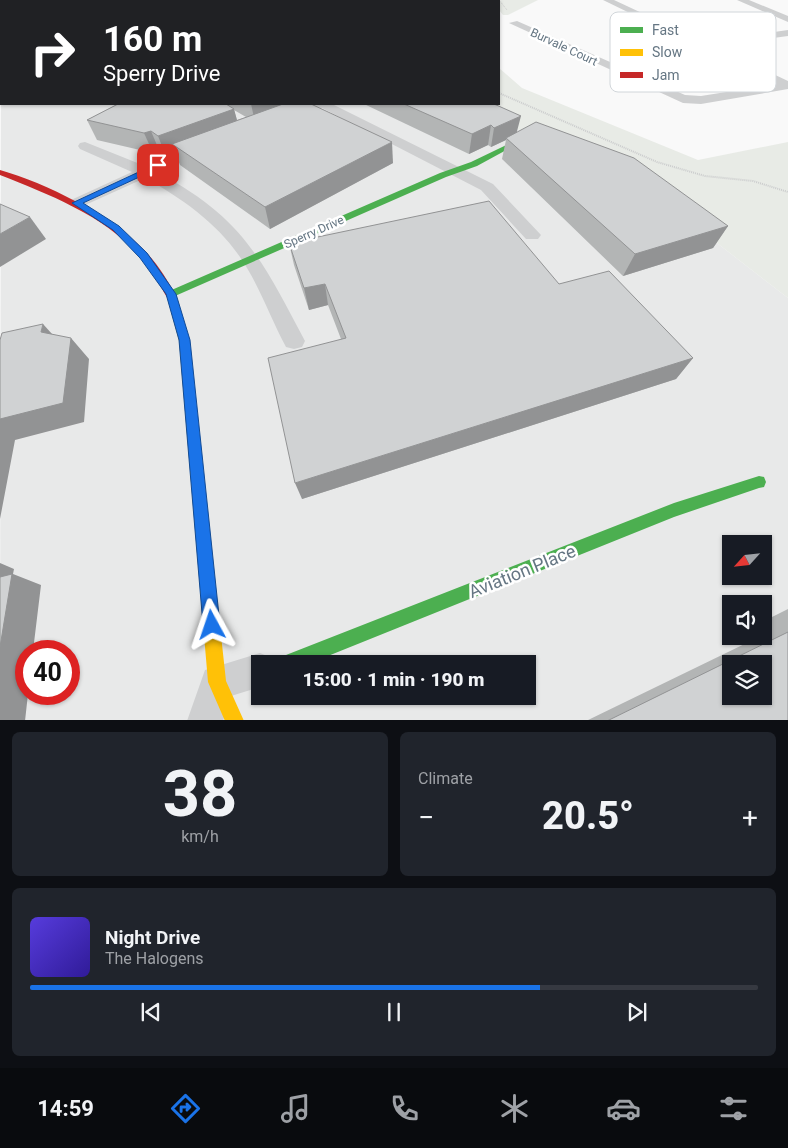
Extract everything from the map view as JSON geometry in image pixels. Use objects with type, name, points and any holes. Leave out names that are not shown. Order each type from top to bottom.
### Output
[{"type":"street","points":[[607,0],[632,12]]},
{"type":"street","points":[[741,0],[771,12]]},
{"type":"street","points":[[761,8],[781,6]]},
{"type":"street","points":[[776,14],[788,19]]},
{"type":"street","name":"Burvale Court","points":[[510,19],[610,65]]},
{"type":"street","points":[[776,79],[788,85]]},
{"type":"street","name":"Burvale Court","points":[[668,92],[683,99],[700,100],[747,92]]},
{"type":"street","points":[[271,122],[320,105]]},
{"type":"street","points":[[325,105],[487,186],[532,235]]},
{"type":"street","name":"Sperry Drive","points":[[171,294],[474,164],[521,140]]},
{"type":"street","points":[[76,203],[146,171],[218,142]]},
{"type":"street","points":[[85,146],[146,171],[188,196],[217,219],[251,259],[294,341]]},
{"type":"street","points":[[0,172],[76,203],[116,228],[144,256],[171,294],[184,340],[217,682],[235,720]]},
{"type":"street","name":"Aviation Place","points":[[312,655],[674,510],[759,482]]},
{"type":"street","points":[[217,682],[251,673]]},
{"type":"street","points":[[205,720],[217,682]]},
{"type":"path","points":[[500,1],[506,6],[510,19]]},
{"type":"path","points":[[500,93],[656,162],[705,176],[753,181],[788,192]]},
{"type":"shaded area","points":[[500,0],[538,0],[508,15],[503,15],[500,11]]},
{"type":"shaded area","points":[[500,69],[522,88],[698,160],[788,142],[788,298],[629,175],[459,105],[500,105]]},
{"type":"shaded area","points":[[1,105],[459,105],[629,175],[788,298],[788,720],[0,720]]},
{"type":"building","points":[[116,105],[228,105],[234,109],[158,136],[151,131],[144,133],[87,120]]},
{"type":"building","points":[[280,105],[313,105],[392,142],[265,207],[172,144]]},
{"type":"building","points":[[406,105],[496,105],[521,116],[494,128],[491,125],[472,134]]},
{"type":"building","points":[[536,122],[634,158],[728,226],[635,254],[506,138]]},
{"type":"building","points":[[489,201],[559,284],[609,271],[693,358],[295,483],[268,358],[346,338],[325,284],[304,288],[289,243]]},
{"type":"building","points":[[0,204],[30,217],[0,234]]},
{"type":"building","points":[[43,324],[41,332],[71,338],[63,403],[0,419],[0,340],[2,333]]},
{"type":"building","points":[[12,574],[0,647],[0,577]]},
{"type":"building","points":[[788,632],[788,720],[609,720],[722,664],[722,705],[772,705],[772,655],[741,655],[762,645],[772,645],[772,640]]},
{"type":"traffic: fast","points":[[171,294],[443,175],[474,164],[521,140]]},
{"type":"traffic: fast","points":[[309,655],[674,510],[759,482]]},
{"type":"traffic: slow","points":[[172,297],[184,341],[217,682],[235,720]]},
{"type":"traffic: jam","points":[[0,172],[50,193],[99,218],[141,252],[158,273],[172,297]]},
{"type":"route","points":[[158,165],[76,203],[116,228],[144,256],[171,294],[184,340],[212,625]]}]
